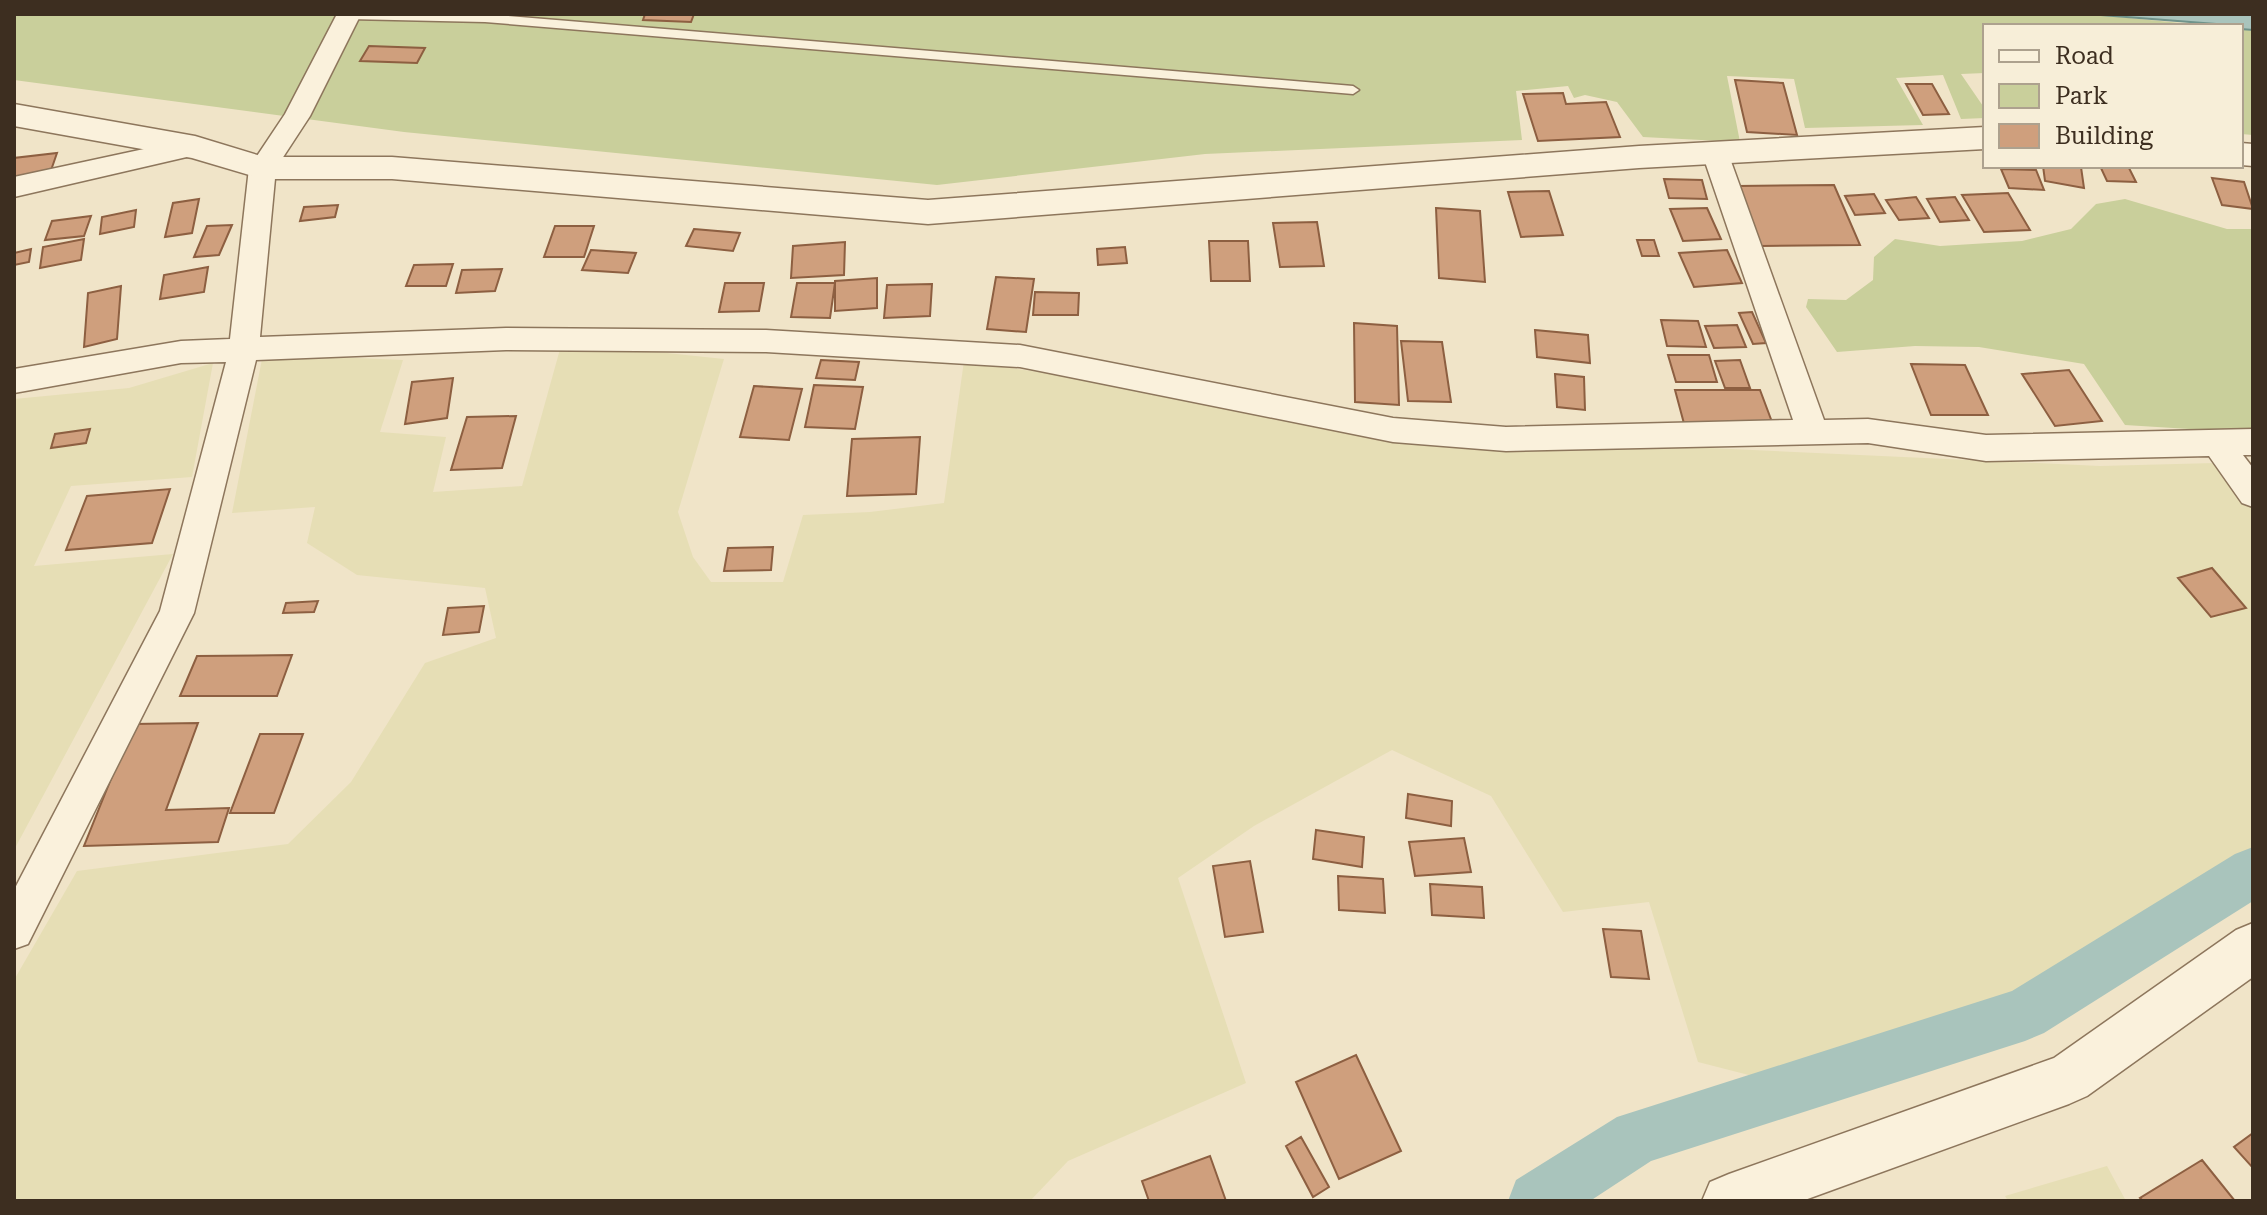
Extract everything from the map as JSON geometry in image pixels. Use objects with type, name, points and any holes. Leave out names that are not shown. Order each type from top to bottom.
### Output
[{"type":"street","points":[[14,930],[177,613],[244,350],[263,168],[297,116],[349,15]]},
{"type":"street","points":[[14,115],[195,147],[263,168],[392,168],[928,212],[1715,153],[1983,138]]},
{"type":"street","points":[[14,187],[195,147]]},
{"type":"street","points":[[1715,153],[1813,432]]},
{"type":"street","points":[[14,381],[166,354],[506,339],[766,341],[1020,356],[1393,430],[1506,439],[1868,431],[1986,448],[2253,442]]},
{"type":"street","points":[[2218,443],[2253,494]]},
{"type":"street","points":[[1729,1201],[2069,1078],[2253,947]]},
{"type":"lane","points":[[349,15],[485,18],[1353,90]]},
{"type":"shaded area","points":[[562,342],[724,359],[678,512],[693,557],[711,582],[783,582],[803,515],[870,512],[944,503],[964,361],[1472,437],[2100,466],[2253,462],[2253,878],[1831,1096],[1698,1062],[1649,902],[1563,912],[1491,796],[1392,750],[1254,826],[1178,878],[1246,1083],[1068,1161],[1030,1201],[14,1201],[14,980],[77,871],[288,844],[351,782],[425,663],[496,638],[485,588],[357,575],[307,543],[315,507],[232,513],[263,354],[403,360],[380,432],[446,437],[433,492],[522,486]]},
{"type":"shaded area","points":[[213,363],[192,477],[71,486],[34,566],[173,554],[14,850],[14,399],[129,388]]},
{"type":"shaded area","points":[[2107,1166],[2126,1201],[2008,1201],[2005,1196]]},
{"type":"green space","points":[[14,14],[2088,14],[2190,24],[1983,24],[1983,73],[1961,74],[1983,106],[1983,118],[1961,119],[1943,75],[1896,78],[1923,125],[1805,128],[1794,79],[1727,76],[1740,142],[1643,137],[1617,102],[1585,95],[1574,98],[1568,86],[1516,91],[1522,140],[1205,154],[937,185],[404,132],[14,80]]},
{"type":"green space","points":[[2243,29],[2253,30],[2253,135],[2243,134]]},
{"type":"green space","points":[[2125,199],[2227,229],[2253,229],[2253,433],[2125,425],[2084,364],[1979,347],[1915,346],[1837,352],[1806,307],[1808,299],[1846,300],[1873,280],[1874,257],[1895,239],[1940,246],[2022,241],[2071,229],[2096,204]]},
{"type":"water","points":[[2088,14],[2253,14],[2253,30],[2243,29],[2243,24]]},
{"type":"building","points":[[645,14],[694,14],[691,22],[643,20]]},
{"type":"building","points":[[369,46],[425,48],[417,63],[360,61]]},
{"type":"building","points":[[1735,80],[1783,83],[1797,135],[1747,132]]},
{"type":"building","points":[[1906,84],[1932,84],[1949,114],[1923,115]]},
{"type":"building","points":[[1563,93],[1566,104],[1606,102],[1620,137],[1538,141],[1523,94]]},
{"type":"building","points":[[57,153],[49,176],[14,181],[14,158]]},
{"type":"building","points":[[2043,168],[2081,168],[2084,188],[2045,181]]},
{"type":"building","points":[[2101,168],[2129,168],[2136,182],[2107,181]]},
{"type":"building","points":[[2001,169],[2036,170],[2044,190],[2009,188]]},
{"type":"building","points":[[2212,178],[2244,182],[2253,209],[2222,205]]},
{"type":"building","points":[[1664,179],[1702,180],[1707,199],[1669,198]]},
{"type":"building","points":[[1834,185],[1860,245],[1761,246],[1738,186]]},
{"type":"building","points":[[1549,191],[1563,235],[1521,237],[1508,192]]},
{"type":"building","points":[[2008,193],[2030,230],[1984,232],[1962,195]]},
{"type":"building","points":[[1874,194],[1885,213],[1855,215],[1845,196]]},
{"type":"building","points":[[1916,197],[1929,218],[1899,220],[1886,200]]},
{"type":"building","points":[[1955,197],[1969,220],[1940,222],[1927,199]]},
{"type":"building","points":[[199,199],[192,233],[165,237],[173,203]]},
{"type":"building","points":[[338,205],[335,217],[300,221],[304,207]]},
{"type":"building","points":[[1436,208],[1480,211],[1485,282],[1439,278]]},
{"type":"building","points":[[1707,208],[1721,239],[1683,241],[1670,209]]},
{"type":"building","points":[[136,210],[134,227],[100,234],[102,217]]},
{"type":"building","points":[[91,216],[84,236],[45,240],[52,221]]},
{"type":"building","points":[[1317,222],[1324,266],[1280,267],[1273,223]]},
{"type":"building","points":[[232,225],[219,255],[194,257],[207,226]]},
{"type":"building","points":[[555,226],[594,226],[584,257],[544,257]]},
{"type":"building","points":[[694,229],[740,233],[733,251],[686,246]]},
{"type":"building","points":[[84,239],[81,260],[40,268],[43,247]]},
{"type":"building","points":[[1637,240],[1654,240],[1659,256],[1642,256]]},
{"type":"building","points":[[1209,241],[1248,241],[1250,281],[1211,281]]},
{"type":"building","points":[[845,242],[844,275],[791,278],[793,246]]},
{"type":"building","points":[[1125,247],[1127,263],[1098,265],[1097,249]]},
{"type":"building","points":[[31,249],[29,262],[14,265],[14,253]]},
{"type":"building","points":[[591,250],[636,253],[628,273],[582,270]]},
{"type":"building","points":[[1727,250],[1742,283],[1694,287],[1679,253]]},
{"type":"building","points":[[453,264],[446,286],[406,286],[414,265]]},
{"type":"building","points":[[208,267],[204,292],[160,299],[164,275]]},
{"type":"building","points":[[502,269],[495,291],[456,293],[462,270]]},
{"type":"building","points":[[996,277],[1034,279],[1026,332],[987,329]]},
{"type":"building","points":[[877,278],[877,308],[835,311],[835,281]]},
{"type":"building","points":[[725,283],[764,283],[759,311],[719,312]]},
{"type":"building","points":[[797,283],[835,283],[830,318],[791,317]]},
{"type":"building","points":[[932,284],[930,316],[884,318],[887,285]]},
{"type":"building","points":[[121,286],[117,339],[84,347],[88,293]]},
{"type":"building","points":[[1035,292],[1079,293],[1078,315],[1033,315]]},
{"type":"building","points":[[1752,312],[1766,343],[1753,344],[1739,313]]},
{"type":"building","points":[[1661,320],[1698,321],[1706,347],[1667,346]]},
{"type":"building","points":[[1354,323],[1397,326],[1399,405],[1355,402]]},
{"type":"building","points":[[1737,325],[1746,347],[1714,348],[1705,326]]},
{"type":"building","points":[[1535,330],[1588,335],[1590,363],[1537,357]]},
{"type":"building","points":[[1401,341],[1442,342],[1451,402],[1408,401]]},
{"type":"building","points":[[1668,355],[1709,355],[1717,382],[1676,382]]},
{"type":"building","points":[[821,360],[859,362],[855,380],[816,378]]},
{"type":"building","points":[[1740,360],[1750,388],[1725,388],[1715,361]]},
{"type":"building","points":[[1911,364],[1965,365],[1988,415],[1931,415]]},
{"type":"building","points":[[2069,370],[2102,421],[2055,426],[2022,374]]},
{"type":"building","points":[[1555,374],[1584,377],[1585,410],[1557,407]]},
{"type":"building","points":[[453,378],[447,418],[405,424],[412,382]]},
{"type":"building","points":[[814,385],[863,387],[855,429],[805,427]]},
{"type":"building","points":[[754,386],[802,389],[789,440],[740,437]]},
{"type":"building","points":[[1675,390],[1760,390],[1775,430],[1686,431]]},
{"type":"building","points":[[516,416],[502,468],[451,470],[467,417]]},
{"type":"building","points":[[90,429],[86,443],[51,448],[55,434]]},
{"type":"building","points":[[920,437],[916,494],[847,496],[852,439]]},
{"type":"building","points":[[170,489],[152,543],[66,550],[87,496]]},
{"type":"building","points":[[773,547],[771,570],[724,571],[728,548]]},
{"type":"building","points":[[2212,568],[2246,608],[2211,617],[2178,578]]},
{"type":"building","points":[[318,601],[314,612],[283,613],[286,603]]},
{"type":"building","points":[[484,606],[479,632],[443,635],[448,608]]},
{"type":"building","points":[[292,655],[277,696],[180,696],[197,656]]},
{"type":"building","points":[[198,723],[166,810],[229,808],[218,842],[84,846],[133,724]]},
{"type":"building","points":[[260,734],[303,734],[274,813],[230,813]]},
{"type":"building","points":[[1408,794],[1452,801],[1451,826],[1406,818]]},
{"type":"building","points":[[1316,830],[1364,837],[1362,867],[1313,859]]},
{"type":"building","points":[[1464,838],[1471,872],[1415,876],[1409,842]]},
{"type":"building","points":[[1250,861],[1263,932],[1225,937],[1213,866]]},
{"type":"building","points":[[1338,876],[1383,879],[1385,913],[1339,910]]},
{"type":"building","points":[[1430,884],[1482,887],[1484,918],[1432,915]]},
{"type":"building","points":[[1603,929],[1641,931],[1649,979],[1611,977]]},
{"type":"building","points":[[1356,1055],[1401,1151],[1339,1179],[1296,1082]]},
{"type":"building","points":[[2253,1133],[2253,1168],[2234,1147]]},
{"type":"building","points":[[1301,1137],[1329,1187],[1313,1197],[1286,1146]]},
{"type":"building","points":[[1210,1156],[1226,1201],[1149,1201],[1142,1181]]},
{"type":"building","points":[[2202,1160],[2235,1201],[2143,1201],[2140,1198]]},
{"type":"waterway","points":[[1537,1201],[1637,1137],[2025,1014],[2253,872]]}]
